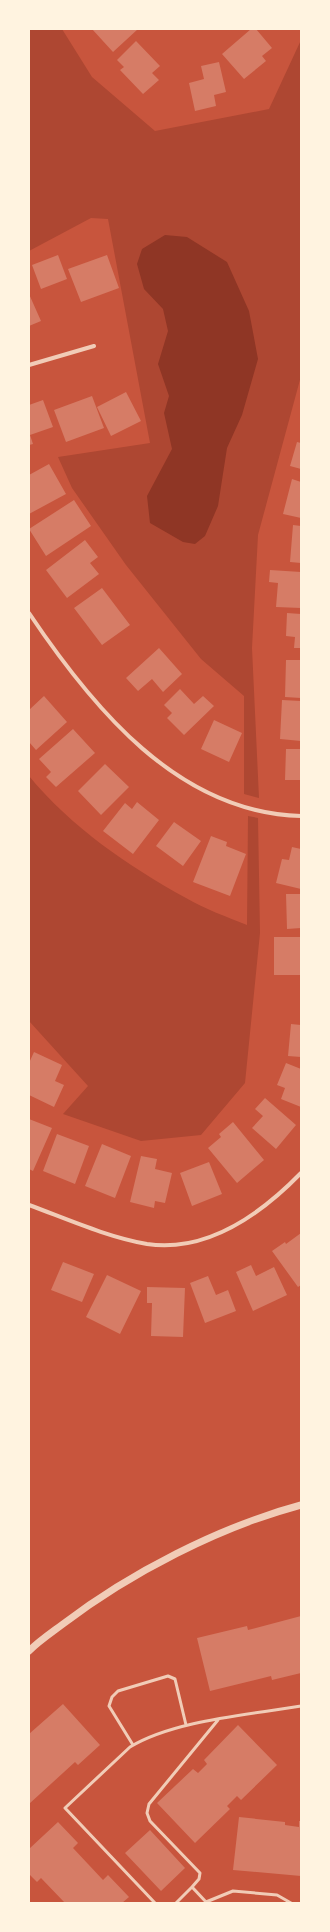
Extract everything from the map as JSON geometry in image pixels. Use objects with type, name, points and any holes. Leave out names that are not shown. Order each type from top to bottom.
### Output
[{"type":"street","points":[[29,365],[48,358],[94,346]]},
{"type":"street","points":[[29,614],[48,642],[118,725],[148,754],[169,770],[199,788],[227,801],[273,813],[301,816]]},
{"type":"street","points":[[29,1205],[120,1237],[148,1244],[174,1244],[207,1238],[222,1233],[246,1221],[287,1188],[301,1174]]},
{"type":"street","points":[[29,1651],[85,1607],[138,1573],[197,1544],[251,1522],[301,1505]]},
{"type":"lane","points":[[133,1746],[109,1706],[112,1697],[118,1691],[168,1676],[175,1679],[186,1725]]},
{"type":"lane","points":[[156,1903],[66,1808],[133,1746],[143,1740],[186,1725],[301,1706]]},
{"type":"lane","points":[[176,1903],[199,1880],[200,1873],[150,1821],[147,1813],[149,1804],[218,1720]]},
{"type":"lane","points":[[192,1887],[207,1902],[233,1891],[277,1896],[291,1903]]},
{"type":"shaded area","points":[[29,29],[62,29],[92,77],[155,131],[269,109],[301,40],[301,376],[258,535],[252,648],[259,798],[244,794],[244,696],[201,659],[126,565],[72,488],[58,457],[150,443],[108,219],[91,218],[29,251]]},
{"type":"shaded area","points":[[165,235],[187,237],[227,262],[249,311],[258,359],[242,415],[227,448],[218,506],[205,536],[195,544],[183,542],[150,523],[147,496],[172,449],[164,413],[169,396],[158,364],[168,331],[163,309],[144,289],[137,264],[142,249]]},
{"type":"shaded area","points":[[29,776],[45,795],[82,829],[122,859],[164,886],[193,902],[247,925],[248,816],[258,818],[260,933],[245,1083],[201,1135],[141,1141],[63,1114],[88,1086],[29,1021]]},
{"type":"building","points":[[92,29],[138,29],[113,52]]},
{"type":"building","points":[[251,29],[256,29],[272,48],[262,56],[266,61],[244,79],[222,54]]},
{"type":"building","points":[[136,41],[160,66],[152,73],[159,80],[143,94],[120,70],[124,67],[117,60]]},
{"type":"building","points":[[219,62],[226,92],[214,95],[216,106],[195,111],[189,83],[204,79],[201,66]]},
{"type":"building","points":[[58,255],[67,279],[41,289],[32,265]]},
{"type":"building","points":[[107,255],[119,288],[81,302],[68,269]]},
{"type":"building","points":[[29,294],[41,321],[29,326]]},
{"type":"building","points":[[126,392],[141,421],[111,436],[97,407]]},
{"type":"building","points":[[92,396],[104,428],[66,442],[54,410]]},
{"type":"building","points":[[43,400],[53,427],[30,435],[33,444],[29,445],[29,405]]},
{"type":"building","points":[[297,442],[301,443],[301,469],[290,466]]},
{"type":"building","points":[[49,464],[66,494],[29,514],[29,475]]},
{"type":"building","points":[[292,479],[301,482],[301,518],[283,514]]},
{"type":"building","points":[[74,500],[91,526],[46,556],[29,529]]},
{"type":"building","points":[[293,525],[301,526],[301,563],[290,562]]},
{"type":"building","points":[[85,540],[98,557],[90,563],[99,574],[67,598],[46,570]]},
{"type":"building","points":[[270,570],[301,572],[301,608],[276,607],[278,583],[269,582]]},
{"type":"building","points":[[102,588],[130,625],[102,645],[74,608]]},
{"type":"building","points":[[287,613],[301,614],[301,648],[294,648],[295,637],[286,636]]},
{"type":"building","points":[[159,648],[182,674],[163,692],[152,679],[138,691],[126,678]]},
{"type":"building","points":[[286,660],[301,660],[301,698],[285,697]]},
{"type":"building","points":[[180,689],[194,704],[203,696],[214,706],[184,735],[167,718],[172,713],[164,705]]},
{"type":"building","points":[[44,696],[67,722],[36,750],[29,742],[29,710]]},
{"type":"building","points":[[282,700],[301,701],[301,741],[280,739]]},
{"type":"building","points":[[214,720],[242,733],[229,762],[201,749]]},
{"type":"building","points":[[73,729],[95,753],[56,787],[46,777],[51,772],[39,759]]},
{"type":"building","points":[[286,749],[301,749],[301,780],[285,780]]},
{"type":"building","points":[[105,764],[129,787],[101,815],[78,791]]},
{"type":"building","points":[[137,802],[159,820],[133,854],[103,831],[125,803],[132,809]]},
{"type":"building","points":[[174,822],[201,841],[183,866],[156,846]]},
{"type":"building","points":[[211,836],[227,842],[226,846],[246,854],[230,896],[193,882]]},
{"type":"building","points":[[292,847],[301,849],[301,889],[276,883],[282,859],[289,860]]},
{"type":"building","points":[[286,894],[301,894],[301,928],[287,929]]},
{"type":"building","points":[[274,937],[301,937],[301,975],[274,975]]},
{"type":"building","points":[[291,1024],[301,1025],[301,1057],[288,1056]]},
{"type":"building","points":[[34,1052],[62,1065],[55,1081],[64,1085],[54,1107],[29,1095],[29,1063]]},
{"type":"building","points":[[286,1063],[301,1069],[301,1107],[281,1099],[285,1088],[277,1085]]},
{"type":"building","points":[[265,1098],[296,1125],[276,1149],[252,1128],[263,1116],[255,1109]]},
{"type":"building","points":[[29,1119],[52,1128],[33,1171],[29,1169]]},
{"type":"building","points":[[233,1122],[264,1160],[237,1183],[208,1148],[221,1137],[219,1134]]},
{"type":"building","points":[[57,1134],[89,1146],[75,1184],[43,1171]]},
{"type":"building","points":[[102,1144],[131,1156],[115,1198],[85,1186]]},
{"type":"building","points":[[141,1156],[157,1159],[155,1169],[172,1173],[165,1203],[155,1201],[154,1208],[130,1202]]},
{"type":"building","points":[[209,1162],[222,1194],[192,1206],[180,1173]]},
{"type":"building","points":[[301,1233],[301,1285],[298,1287],[272,1251],[285,1242],[286,1244]]},
{"type":"building","points":[[63,1262],[94,1274],[82,1302],[51,1290]]},
{"type":"building","points":[[251,1265],[256,1276],[274,1267],[287,1295],[253,1311],[236,1272]]},
{"type":"building","points":[[107,1275],[141,1291],[120,1334],[86,1317]]},
{"type":"building","points":[[208,1276],[216,1295],[228,1290],[236,1311],[205,1323],[190,1283]]},
{"type":"building","points":[[147,1287],[185,1288],[183,1337],[151,1336],[152,1303],[147,1303]]},
{"type":"building","points":[[301,1616],[301,1673],[272,1680],[271,1676],[210,1691],[197,1638],[247,1626],[248,1630]]},
{"type":"building","points":[[63,1704],[100,1745],[78,1765],[75,1762],[29,1804],[29,1734]]},
{"type":"building","points":[[238,1725],[277,1765],[241,1800],[237,1796],[227,1806],[230,1809],[195,1843],[157,1803],[193,1769],[198,1773],[207,1764],[204,1760]]},
{"type":"building","points":[[239,1817],[285,1822],[285,1825],[299,1827],[299,1821],[301,1821],[301,1876],[233,1870]]},
{"type":"building","points":[[58,1822],[78,1843],[73,1848],[103,1880],[108,1875],[129,1897],[122,1903],[65,1903],[41,1878],[37,1882],[29,1874],[29,1849]]},
{"type":"building","points":[[150,1830],[185,1868],[161,1891],[125,1853]]}]
